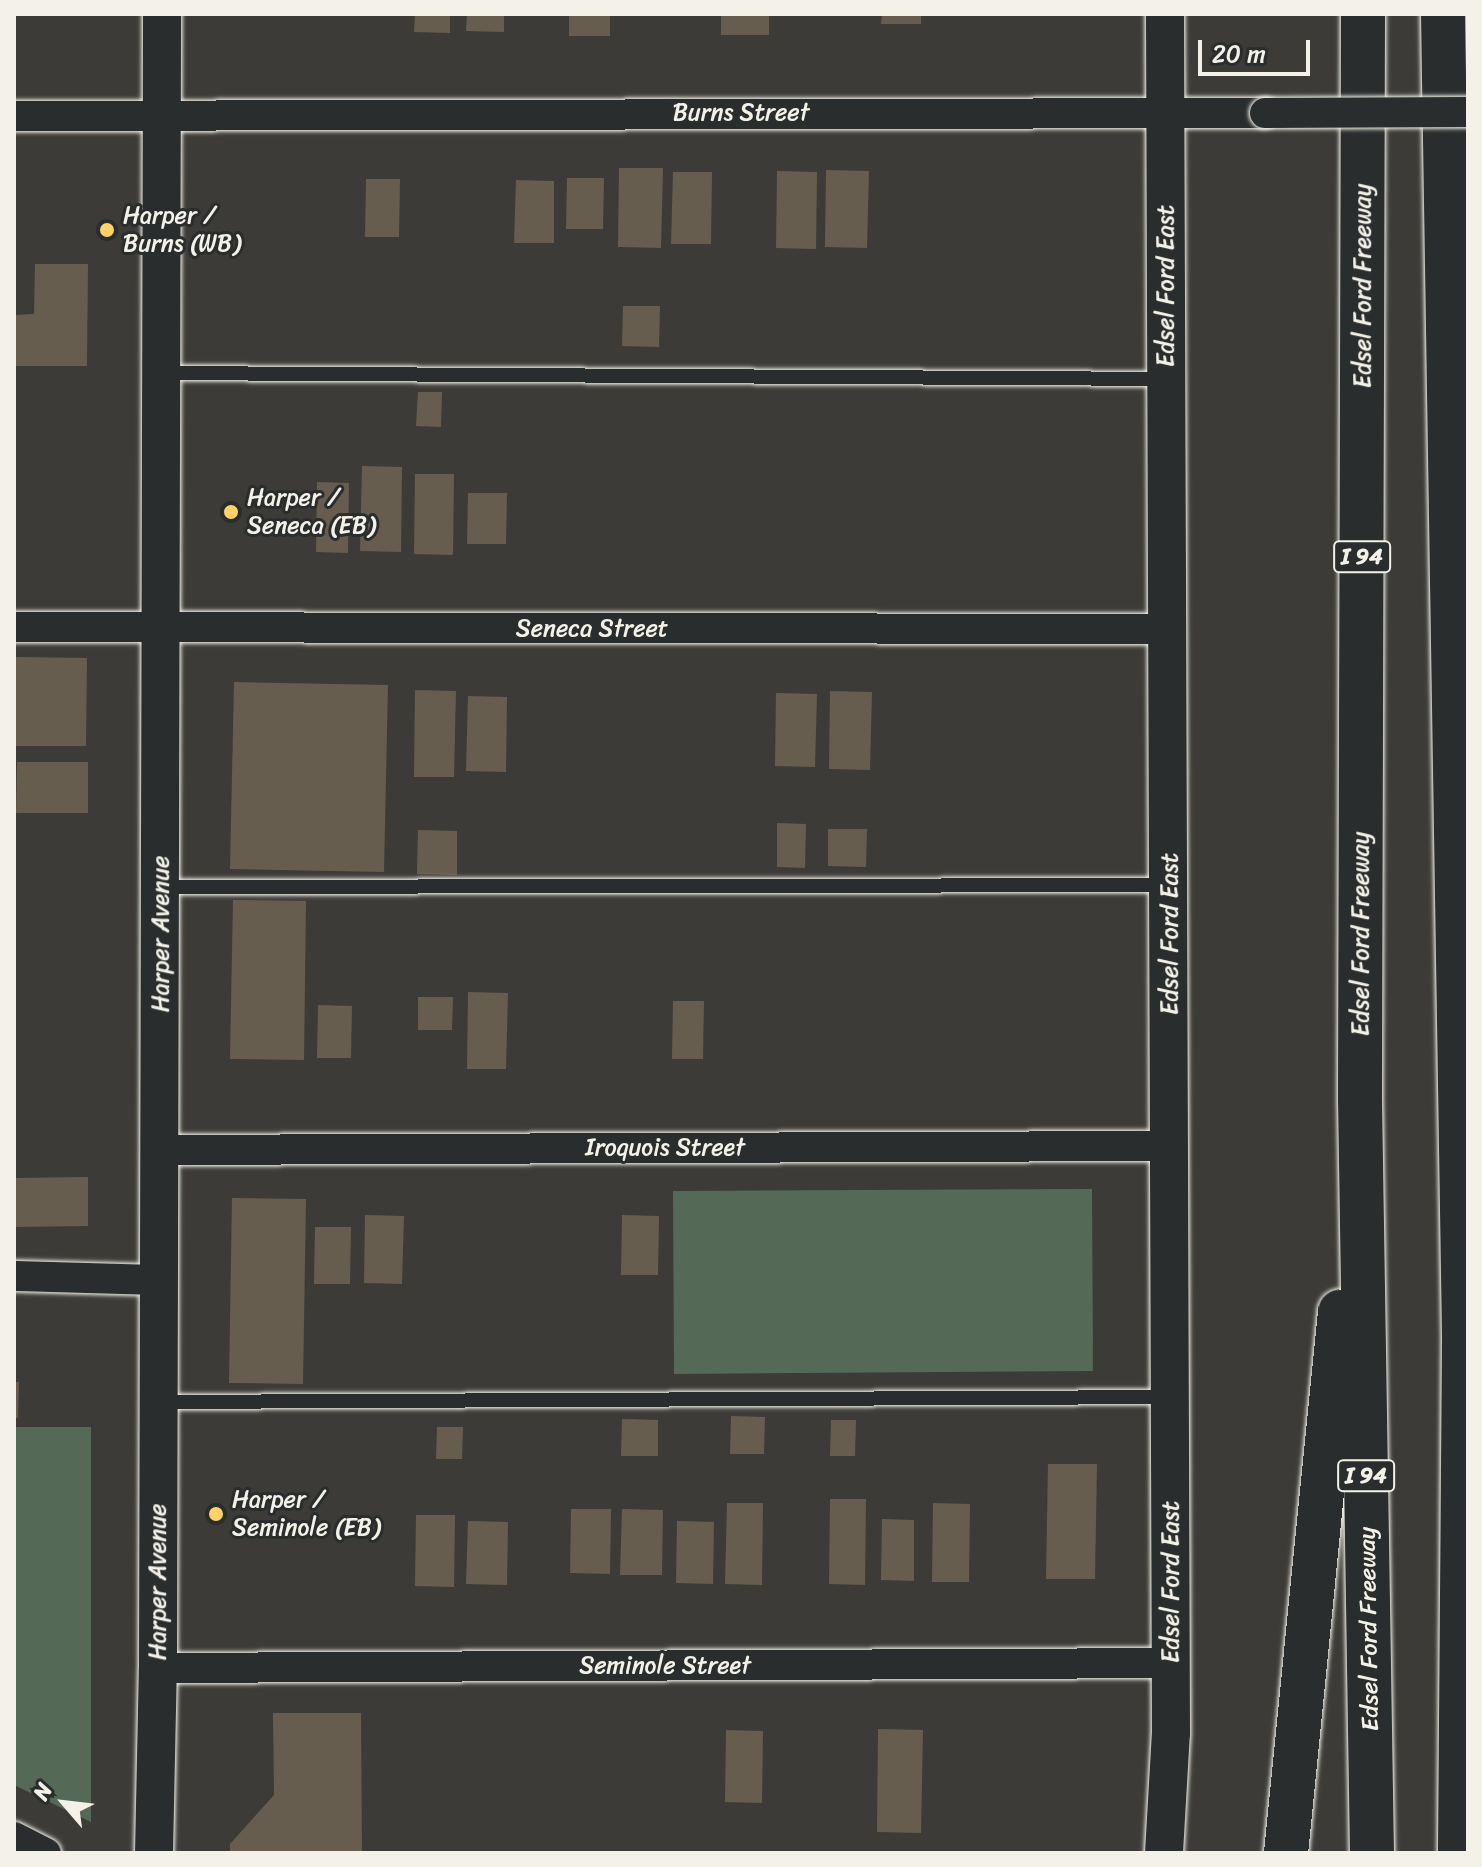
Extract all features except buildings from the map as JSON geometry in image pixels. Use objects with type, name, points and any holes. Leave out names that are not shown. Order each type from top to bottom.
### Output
[{"type":"highway","name":"Edsel Ford Freeway","points":[[1363,14],[1360,1099],[1372,1853]]},
{"type":"highway","points":[[1443,14],[1466,1351],[1460,1853]]},
{"type":"highway","points":[[1286,1853],[1360,1099]]},
{"type":"street","name":"Harper Avenue","points":[[154,1853],[158,1668],[162,14]]},
{"type":"street","name":"Edsel Ford East","points":[[1164,1853],[1171,1663],[1165,14]]},
{"type":"street","name":"Burns Street","points":[[14,116],[1468,112]]},
{"type":"street","name":"Seneca Street","points":[[14,627],[1169,629]]},
{"type":"street","name":"Iroquois Street","points":[[159,1150],[1171,1146]]},
{"type":"street","points":[[14,1276],[159,1280]]},
{"type":"street","name":"Seminole Street","points":[[158,1668],[1171,1663]]},
{"type":"street","points":[[14,1837],[46,1853]]},
{"type":"lane","points":[[162,373],[1167,379]]},
{"type":"lane","points":[[161,887],[1170,885]]},
{"type":"lane","points":[[159,1402],[1171,1397]]},
{"type":"green space","points":[[1092,1189],[1093,1371],[674,1374],[673,1191]]},
{"type":"green space","points":[[14,1427],[91,1427],[91,1822],[14,1785]]},
{"type":"place","name":"Harper / Burns (WB)","points":[[107,230]]},
{"type":"place","name":"Harper / Seneca (EB)","points":[[231,512]]},
{"type":"place","name":"Harper / Seminole (EB)","points":[[216,1514]]}]
